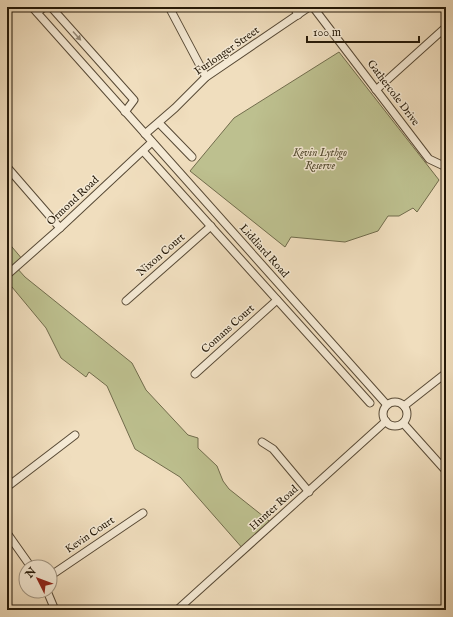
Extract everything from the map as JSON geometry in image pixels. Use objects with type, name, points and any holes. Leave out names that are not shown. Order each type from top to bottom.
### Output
[{"type":"street","name":"Liddiard Road","points":[[45,7],[34,10],[387,405]]},
{"type":"street","points":[[51,7],[134,100],[125,112]]},
{"type":"street","points":[[169,7],[206,77]]},
{"type":"street","points":[[294,7],[298,15]]},
{"type":"street","name":"Furlonger Street","points":[[144,134],[159,123],[206,77],[309,7]]},
{"type":"street","name":"Gathercole Drive","points":[[313,7],[429,158],[446,166]]},
{"type":"street","points":[[376,90],[446,27]]},
{"type":"street","points":[[159,123],[192,157]]},
{"type":"street","name":"Ormond Road","points":[[7,274],[60,228],[152,142]]},
{"type":"street","name":"Liddiard Road","points":[[143,152],[370,403]]},
{"type":"street","points":[[7,167],[60,228]]},
{"type":"street","name":"Nixon Court","points":[[126,301],[211,226]]},
{"type":"street","name":"Comans Court","points":[[195,374],[277,300]]},
{"type":"street","points":[[404,406],[446,373]]},
{"type":"street","points":[[403,423],[396,426],[386,421],[383,415],[387,405],[394,402],[404,406]]},
{"type":"street","points":[[403,423],[406,413],[404,406]]},
{"type":"street","name":"Hunter Road","points":[[177,610],[386,421]]},
{"type":"street","points":[[403,423],[446,472]]},
{"type":"street","points":[[7,487],[74,435]]},
{"type":"street","points":[[262,442],[273,449],[309,492]]},
{"type":"street","name":"Kevin Court","points":[[58,570],[143,512]]},
{"type":"street","points":[[7,533],[25,559]]},
{"type":"street","points":[[50,599],[55,610]]},
{"type":"green space","name":"Kevin Lythgo Reserve","points":[[339,52],[439,180],[417,212],[413,208],[399,216],[388,216],[378,231],[345,242],[291,237],[285,247],[190,171],[234,118]]},
{"type":"green space","points":[[7,241],[23,260],[16,267],[25,277],[132,363],[146,390],[188,435],[198,438],[198,448],[217,466],[223,481],[229,489],[273,524],[244,550],[180,477],[135,449],[107,386],[89,372],[86,377],[61,358],[46,328],[7,281]]}]
